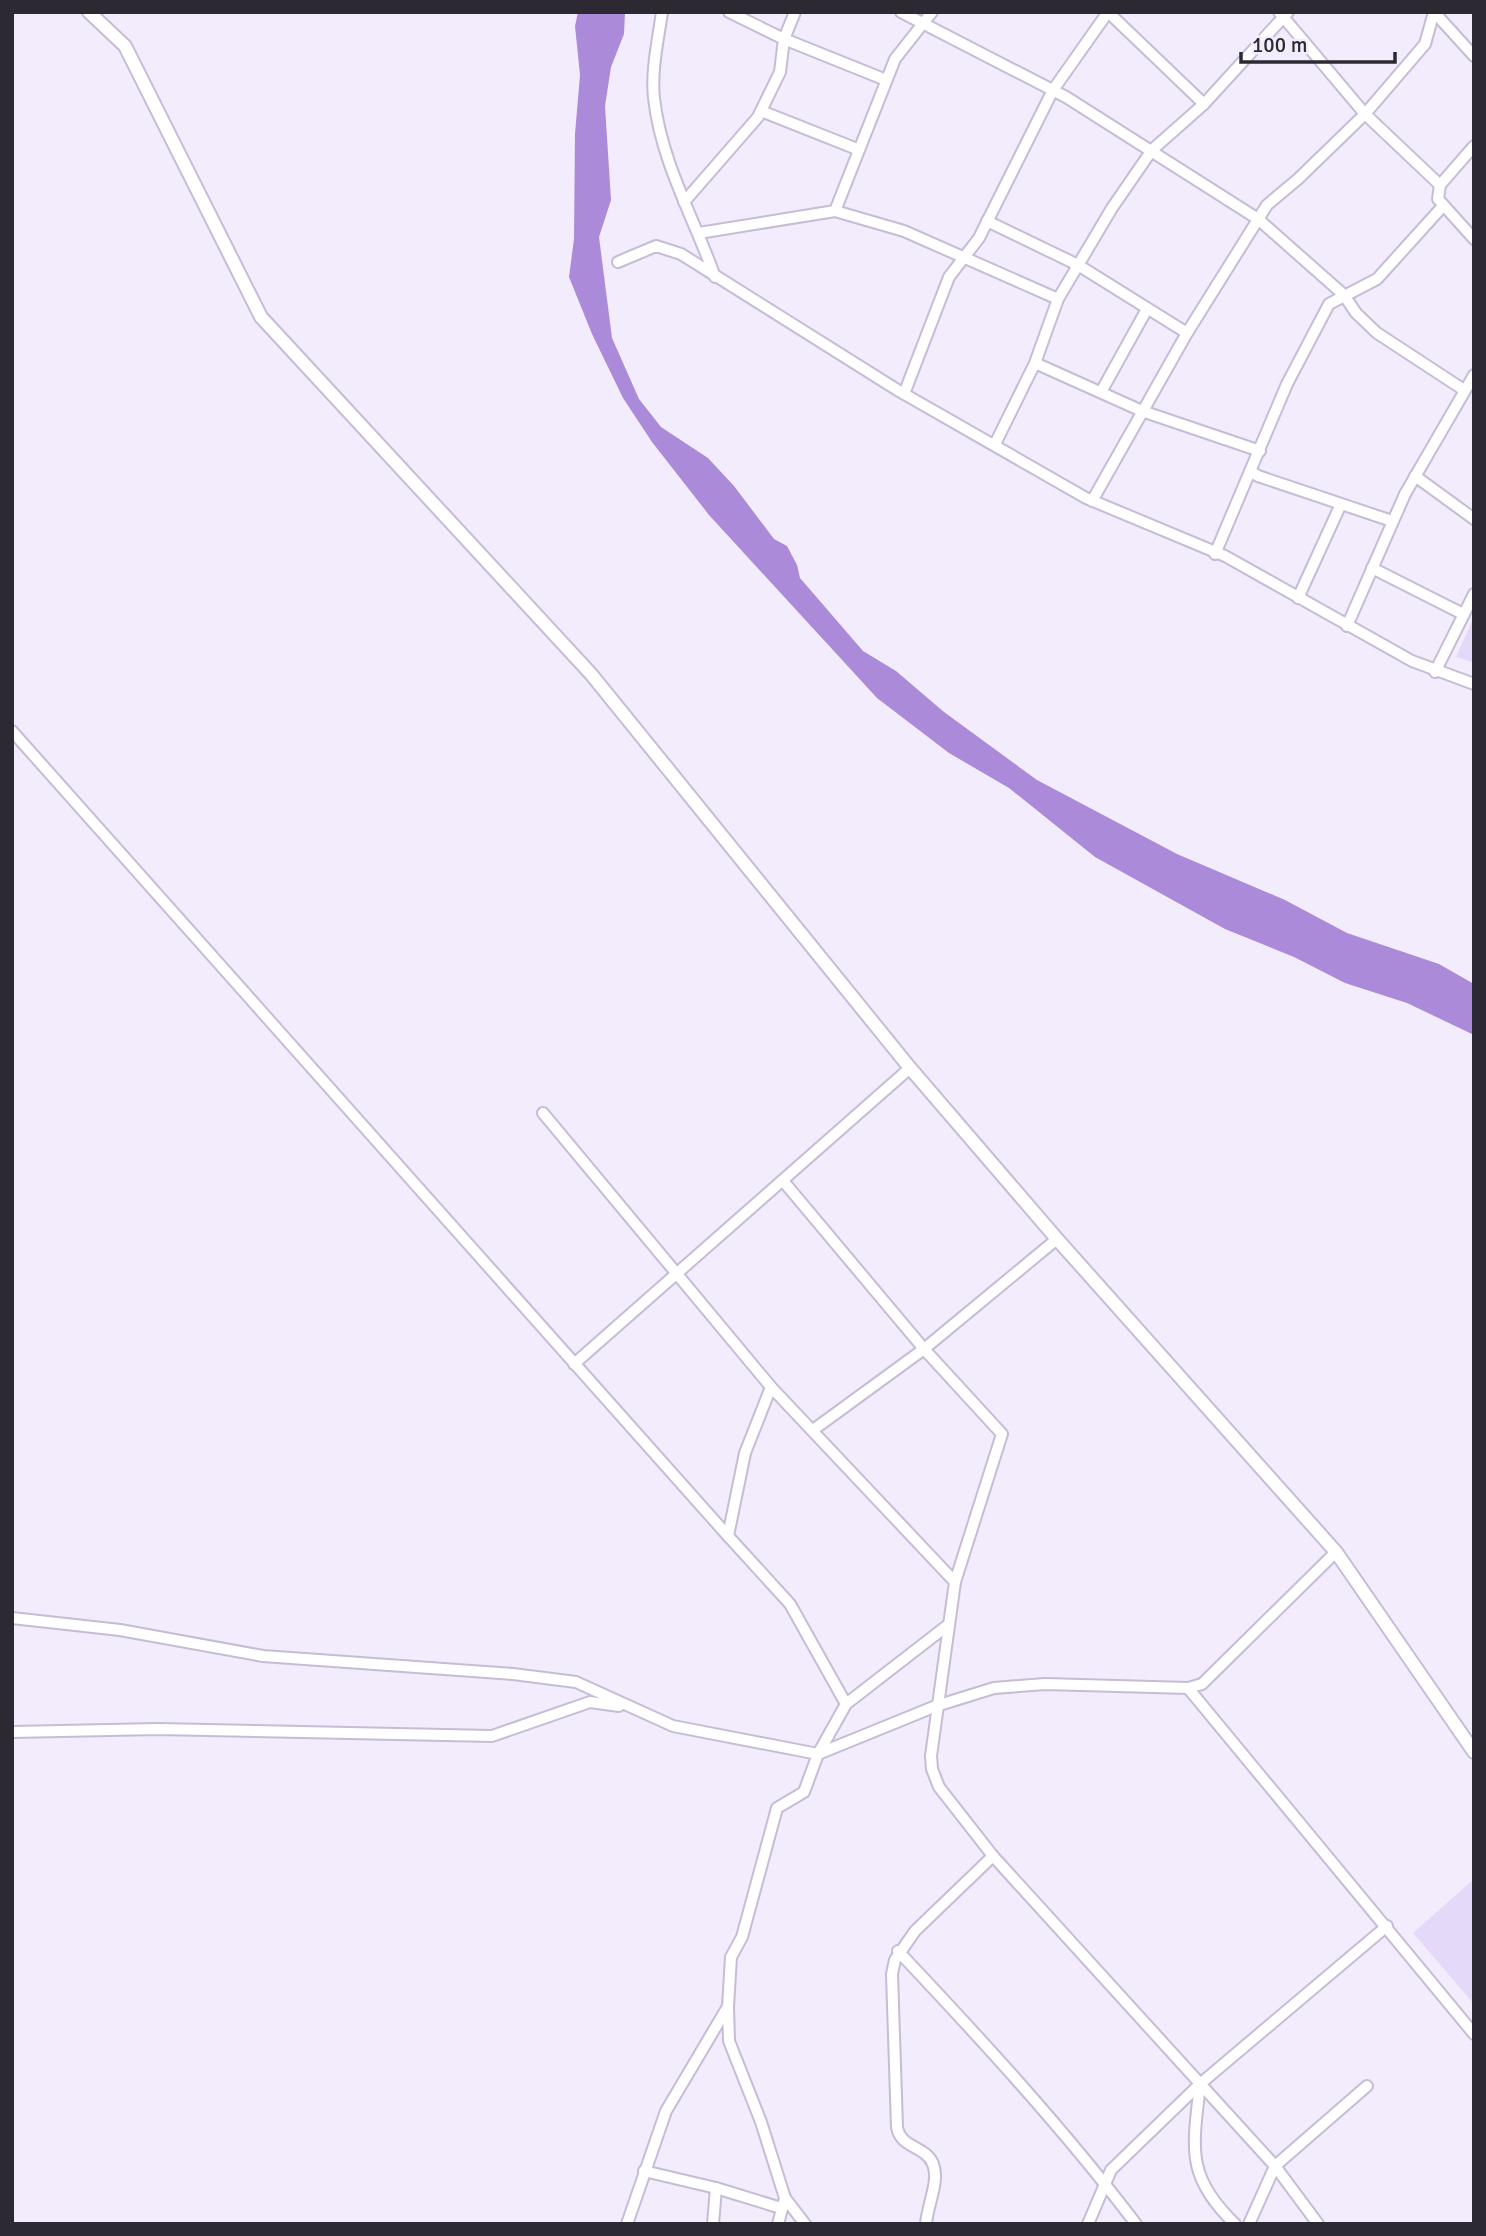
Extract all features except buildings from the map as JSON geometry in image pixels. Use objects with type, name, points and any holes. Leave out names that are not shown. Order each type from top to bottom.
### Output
[{"type":"street","points":[[89,12],[125,46],[261,317],[591,674],[910,1068],[1057,1239],[1336,1552],[1474,1752]]},
{"type":"street","points":[[662,12],[654,66],[654,97],[669,166],[715,277]]},
{"type":"street","points":[[729,12],[784,39],[886,80]]},
{"type":"street","points":[[684,202],[761,111],[780,72],[784,39],[795,12]]},
{"type":"street","points":[[901,12],[1053,90],[1258,219],[1344,295],[1356,313],[1377,332],[1464,390]]},
{"type":"street","points":[[835,211],[857,149],[900,51],[932,12]]},
{"type":"street","points":[[904,394],[949,277],[964,259],[987,221],[1053,90],[1108,12],[1203,104]]},
{"type":"street","points":[[1434,12],[1474,56]]},
{"type":"street","points":[[1092,501],[1187,333],[1258,219],[1274,198],[1298,179],[1365,114],[1425,44],[1434,12]]},
{"type":"street","points":[[995,444],[1035,363],[1058,299],[1112,208],[1152,150],[1203,104],[1284,14],[1365,114],[1440,185]]},
{"type":"street","points":[[761,111],[857,149]]},
{"type":"street","points":[[1474,146],[1440,185],[1438,199],[1474,239]]},
{"type":"street","points":[[1215,554],[1287,384],[1329,304],[1377,279],[1443,206]]},
{"type":"street","points":[[699,233],[835,211],[904,231],[1058,299]]},
{"type":"street","points":[[987,221],[1078,265],[1187,333]]},
{"type":"street","points":[[618,262],[656,246],[681,254],[904,394],[1092,501],[1225,556],[1347,626],[1435,672],[1474,684]]},
{"type":"street","points":[[1101,392],[1147,309]]},
{"type":"street","points":[[1035,363],[1142,411],[1260,451]]},
{"type":"street","points":[[1347,626],[1392,521],[1474,375]]},
{"type":"street","points":[[1250,471],[1392,521]]},
{"type":"street","points":[[1415,476],[1474,519]]},
{"type":"street","points":[[1298,598],[1341,504]]},
{"type":"street","points":[[1372,568],[1463,614]]},
{"type":"street","points":[[1435,672],[1474,594]]},
{"type":"street","points":[[12,731],[790,1604],[846,1704]]},
{"type":"street","points":[[574,1364],[784,1182],[910,1068]]},
{"type":"street","points":[[543,1113],[675,1275],[771,1387],[955,1582]]},
{"type":"street","points":[[784,1182],[924,1349],[1002,1434],[955,1582],[936,1706],[932,1769],[939,1787],[993,1856],[1275,2166],[1318,2224]]},
{"type":"street","points":[[813,1430],[924,1349],[1057,1239]]},
{"type":"street","points":[[728,1536],[745,1453],[771,1387]]},
{"type":"street","points":[[12,1618],[120,1630],[263,1656],[513,1674],[576,1682],[673,1726],[818,1754],[936,1706],[995,1688],[1045,1684],[1188,1688],[1202,1684],[1336,1552]]},
{"type":"street","points":[[778,2224],[783,2203],[761,2122],[729,2041],[731,1957],[742,1937],[777,1808],[804,1792],[818,1754],[846,1704],[948,1625]]},
{"type":"street","points":[[1188,1688],[1474,2034]]},
{"type":"street","points":[[12,1732],[159,1729],[492,1736],[590,1702],[634,1708]]},
{"type":"street","points":[[926,2224],[935,2177],[933,2164],[898,2134],[895,2111],[892,1975],[898,1951],[915,1931],[993,1856]]},
{"type":"street","points":[[1088,2224],[1111,2170],[1200,2084],[1387,1926]]},
{"type":"street","points":[[898,1951],[1105,2184],[1136,2224]]},
{"type":"street","points":[[627,2224],[666,2111],[728,2007]]},
{"type":"street","points":[[1200,2084],[1193,2145],[1199,2179],[1215,2205],[1235,2224]]},
{"type":"street","points":[[1249,2224],[1275,2166],[1367,2086]]},
{"type":"street","points":[[644,2171],[783,2203],[805,2224]]},
{"type":"street","points":[[713,2224],[716,2188]]},
{"type":"shaded area","points":[[578,12],[625,12],[624,34],[611,67],[605,106],[611,200],[599,237],[612,338],[639,399],[661,427],[708,458],[734,486],[774,539],[787,546],[797,565],[800,578],[863,651],[896,671],[944,712],[1037,780],[1177,854],[1285,900],[1347,933],[1439,964],[1474,984],[1474,1035],[1407,1003],[1345,983],[1294,957],[1225,929],[1095,857],[1009,788],[949,753],[877,698],[709,515],[652,442],[623,398],[592,334],[569,277],[574,239],[575,134],[580,75],[575,26]]},
{"type":"shaded area","points":[[1474,617],[1474,663],[1456,657]]},
{"type":"shaded area","points":[[1474,1879],[1474,2004],[1413,1933]]}]
